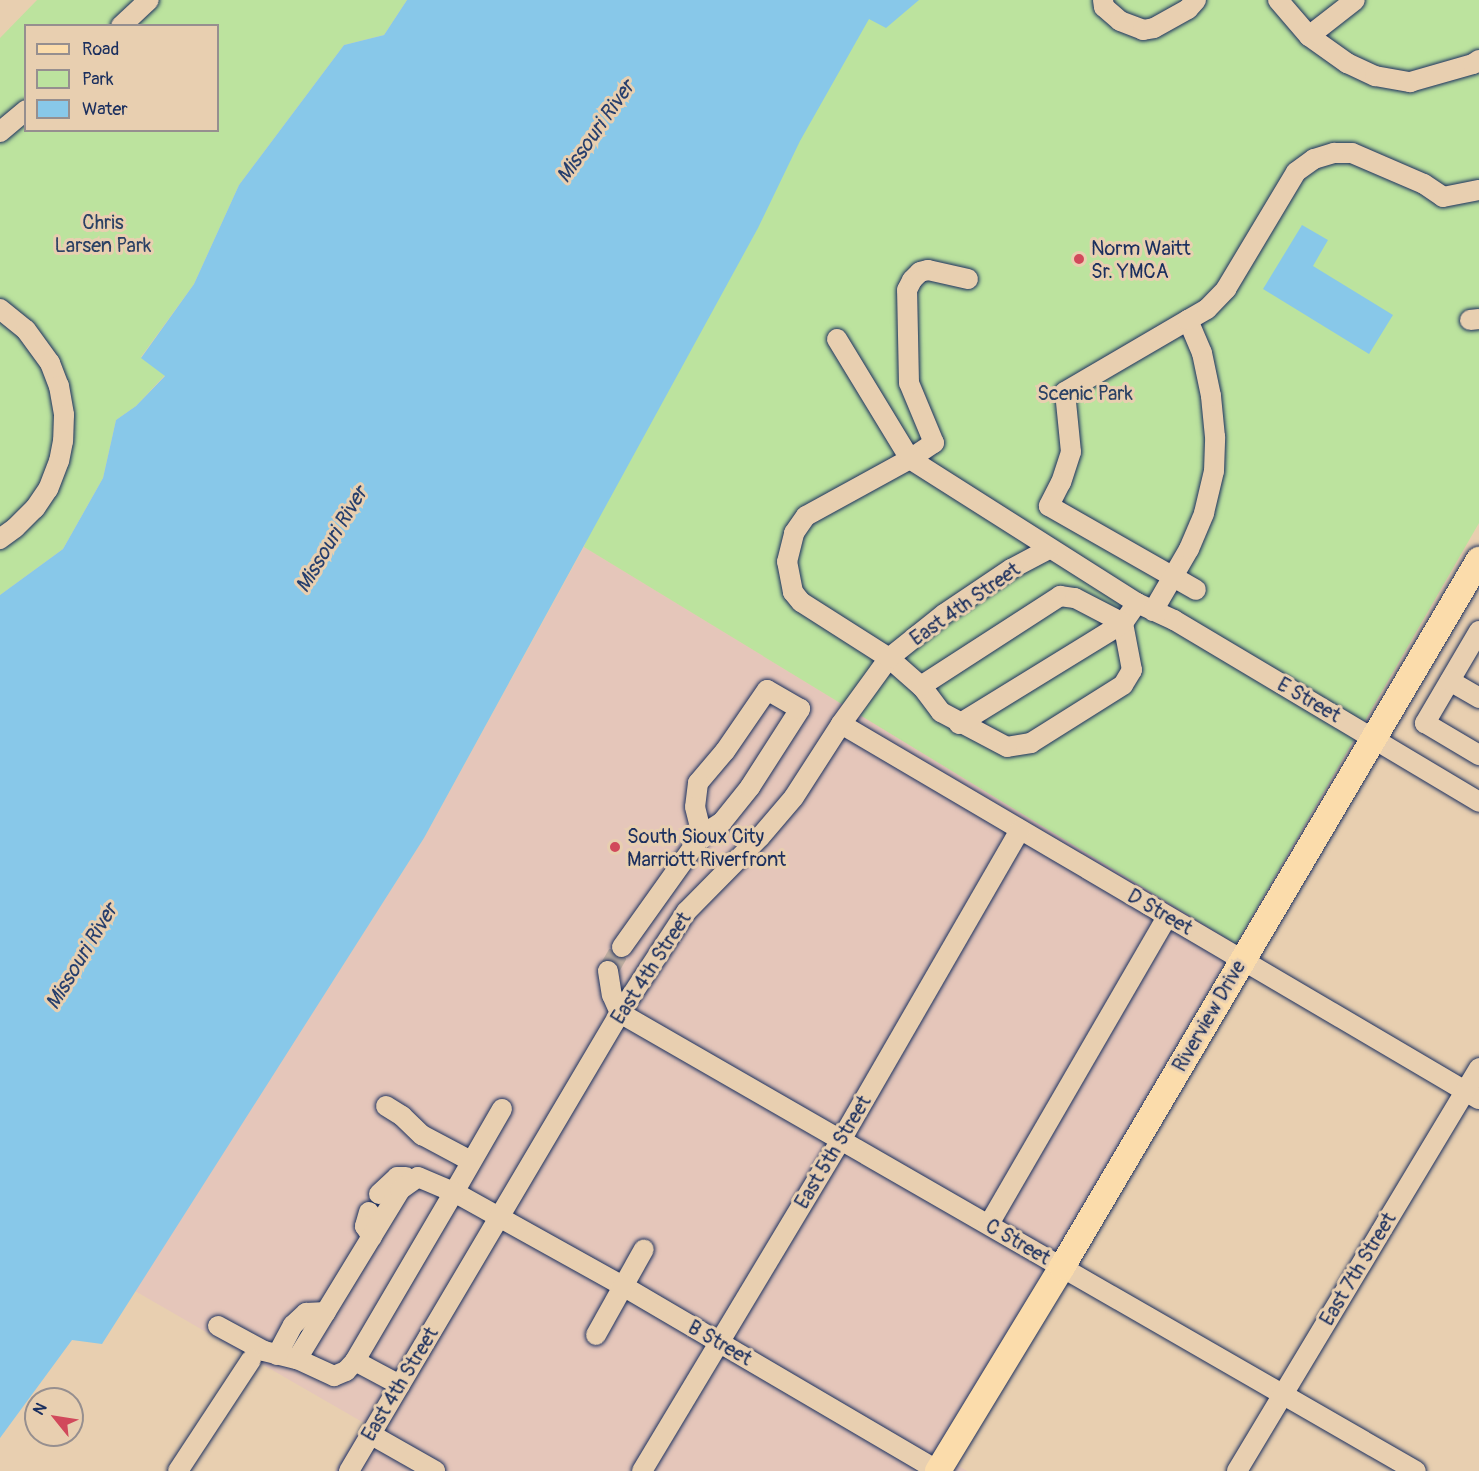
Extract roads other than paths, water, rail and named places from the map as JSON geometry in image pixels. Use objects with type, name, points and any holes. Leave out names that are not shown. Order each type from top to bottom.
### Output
[{"type":"main road","name":"Riverview Drive","points":[[938,1471],[1062,1267],[1479,560]]},
{"type":"street","points":[[122,24],[149,0]]},
{"type":"street","points":[[1102,0],[1104,7],[1120,21],[1143,30],[1154,28],[1188,9],[1196,0]]},
{"type":"street","points":[[1278,0],[1309,36],[1347,63],[1375,76],[1410,81],[1473,64],[1479,60]]},
{"type":"street","points":[[1309,36],[1355,0]]},
{"type":"street","points":[[0,132],[24,112]]},
{"type":"street","points":[[1196,590],[1049,506],[1061,482],[1071,452],[1065,392],[1207,309],[1226,290],[1296,172],[1314,159],[1334,153],[1352,153],[1424,184],[1443,197],[1479,190]]},
{"type":"street","points":[[968,279],[928,270],[920,272],[912,280],[907,290],[909,383],[934,443],[910,459],[806,516],[794,533],[787,562],[793,592],[801,602],[889,658],[921,686],[941,712],[958,724],[1007,747],[1031,743],[1098,703],[1123,685],[1132,670],[1123,623]]},
{"type":"street","points":[[0,309],[26,330],[50,363],[59,386],[64,415],[61,451],[48,489],[35,508],[0,539]]},
{"type":"street","points":[[958,724],[1123,623],[1145,607],[1173,577],[1189,549],[1204,513],[1214,471],[1215,437],[1211,396],[1202,353],[1188,320]]},
{"type":"street","points":[[837,339],[910,459]]},
{"type":"street","name":"E Street","points":[[910,459],[1049,549],[1145,607],[1174,620],[1479,802]]},
{"type":"street","name":"East 4th Street","points":[[349,1471],[620,1013],[686,912],[760,837],[794,797],[841,724],[889,658],[944,614],[1011,569],[1049,549]]},
{"type":"street","points":[[921,686],[1060,596],[1075,598],[1123,623]]},
{"type":"street","points":[[1478,637],[1425,723],[1479,755]]},
{"type":"street","points":[[1450,681],[1479,698]]},
{"type":"street","points":[[622,947],[702,835],[722,822],[750,787],[800,709],[766,690],[725,751],[698,783],[695,807],[702,835]]},
{"type":"street","name":"D Street","points":[[841,724],[1472,1095]]},
{"type":"street","name":"East 5th Street","points":[[642,1471],[841,1140],[1020,830]]},
{"type":"street","points":[[989,1224],[1167,917]]},
{"type":"street","points":[[638,926],[666,940]]},
{"type":"street","points":[[608,971],[612,994],[620,1013]]},
{"type":"street","name":"C Street","points":[[620,1013],[1416,1471]]},
{"type":"street","name":"East 7th Street","points":[[1237,1471],[1472,1095],[1479,1068]]},
{"type":"street","points":[[386,1106],[402,1116],[422,1136],[471,1161]]},
{"type":"street","points":[[218,1326],[277,1355],[297,1359],[334,1376],[346,1371],[355,1361],[502,1109]]},
{"type":"street","points":[[380,1194],[397,1177],[418,1177]]},
{"type":"street","points":[[297,1359],[400,1190],[418,1177]]},
{"type":"street","name":"B Street","points":[[418,1177],[454,1192],[623,1286],[938,1471]]},
{"type":"street","points":[[369,1212],[365,1226],[372,1237]]},
{"type":"street","points":[[596,1335],[644,1250]]},
{"type":"street","points":[[277,1355],[293,1325],[306,1313],[326,1312]]},
{"type":"street","points":[[184,1469],[251,1360]]},
{"type":"street","points":[[355,1361],[400,1385]]},
{"type":"street","points":[[370,1434],[435,1471]]},
{"type":"water","name":"Missouri River","points":[[407,0],[919,0],[886,28],[869,19],[800,141],[758,228],[424,838],[102,1344],[72,1340],[37,1387],[24,1387],[24,1405],[0,1438],[0,595],[63,549],[103,478],[116,420],[136,406],[165,376],[141,358],[194,284],[239,185],[344,45],[384,35]]},
{"type":"water","points":[[1302,225],[1328,240],[1313,266],[1393,315],[1369,354],[1263,289]]},
{"type":"tunnel","points":[[608,971],[622,947]]},
{"type":"place","name":"Norm Waitt Sr. YMCA","points":[[1079,259]]},
{"type":"place","name":"South Sioux City Marriott Riverfront","points":[[615,847]]},
{"type":"park label","name":"Chris Larsen Park","points":[[103,234]]},
{"type":"park label","name":"Scenic Park","points":[[1085,393]]}]
